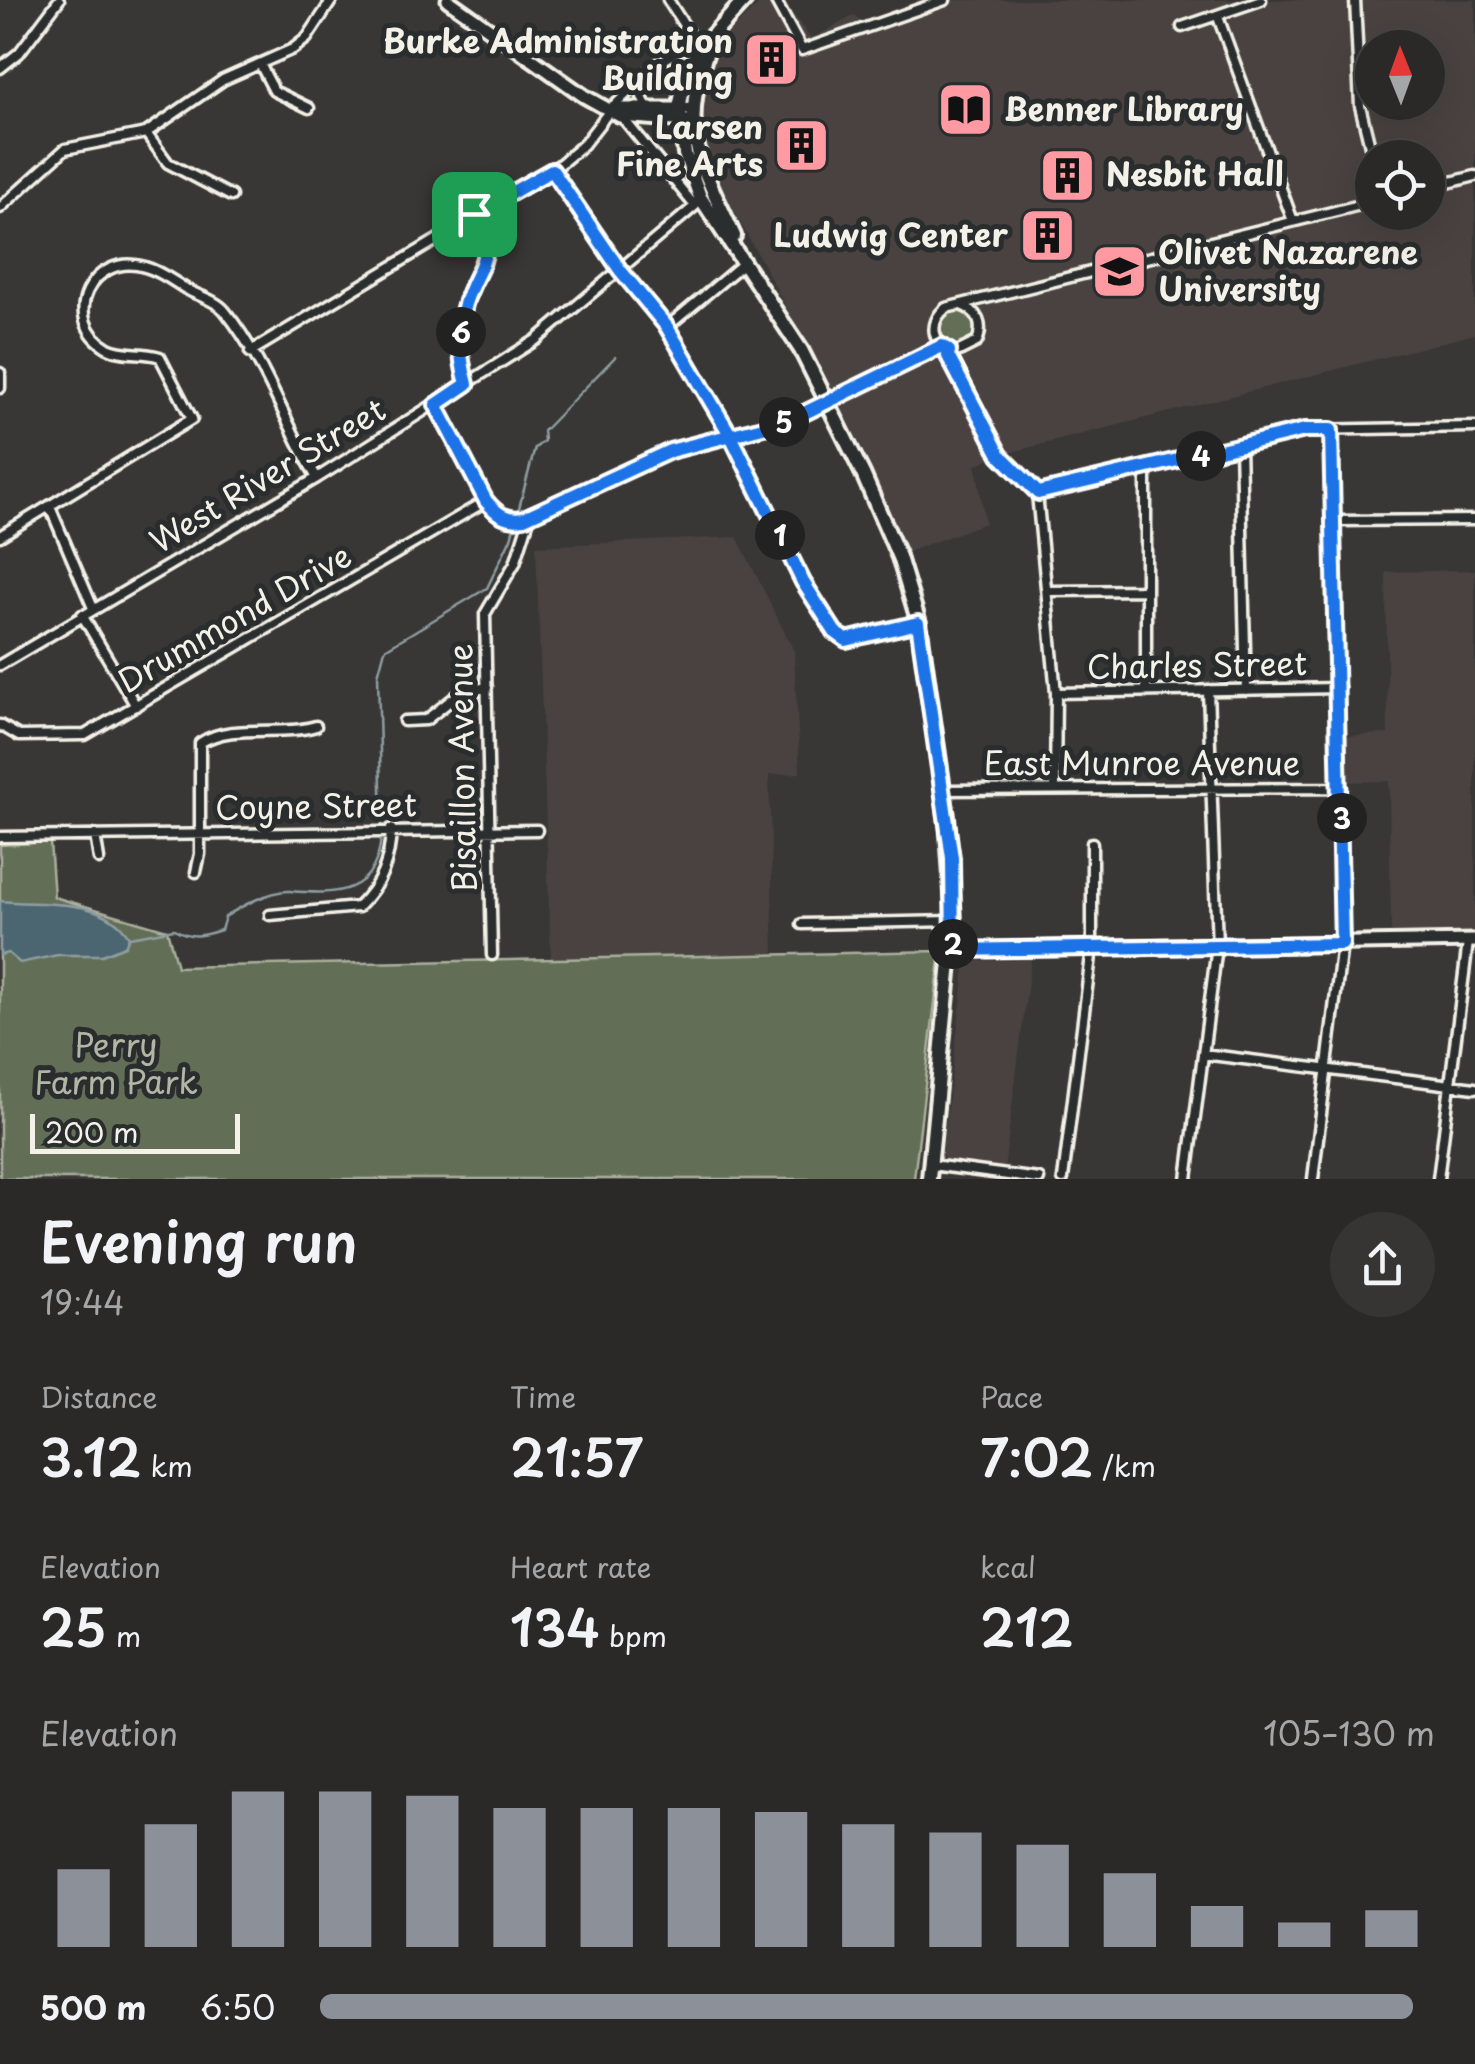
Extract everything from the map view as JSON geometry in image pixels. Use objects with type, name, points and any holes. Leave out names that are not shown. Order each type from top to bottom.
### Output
[{"type":"main road","points":[[448,0],[584,96],[615,112],[686,115]]},
{"type":"main road","points":[[745,0],[697,52],[686,75],[686,115],[701,204],[746,262],[801,350],[880,512],[918,623],[942,790],[954,920],[930,1172]]},
{"type":"main road","points":[[615,112],[646,106],[686,115]]},
{"type":"main road","points":[[686,115],[698,161],[746,262]]},
{"type":"main road","points":[[953,950],[1471,941]]},
{"type":"street","points":[[0,68],[18,53],[59,0]]},
{"type":"street","points":[[0,208],[65,150],[146,133],[223,80],[307,38],[332,0]]},
{"type":"street","points":[[250,352],[552,170],[584,145],[637,84],[689,44],[688,30],[668,0]]},
{"type":"street","points":[[774,0],[802,50],[945,0]]},
{"type":"street","points":[[1182,27],[1261,0]]},
{"type":"street","points":[[1355,0],[1360,109],[1368,140]]},
{"type":"street","points":[[1218,16],[1293,221]]},
{"type":"street","points":[[260,64],[274,91],[309,108]]},
{"type":"street","points":[[637,84],[646,106]]},
{"type":"street","points":[[615,112],[701,204]]},
{"type":"street","points":[[146,133],[168,163],[231,196]]},
{"type":"street","points":[[552,170],[620,270],[667,327],[731,436],[803,582],[835,632],[846,640],[918,623]]},
{"type":"street","points":[[1445,184],[1475,176]]},
{"type":"street","name":"West River Street","points":[[0,665],[436,405],[561,322],[701,204]]},
{"type":"street","points":[[1056,788],[1050,591],[1038,493],[1000,455],[934,333],[936,318],[946,308],[1355,206]]},
{"type":"street","points":[[467,384],[461,326],[465,305],[486,260],[488,240],[474,214]]},
{"type":"street","points":[[667,327],[746,262]]},
{"type":"street","points":[[0,536],[192,419],[156,355],[111,350],[86,326],[83,297],[98,274],[126,265],[160,273],[224,310],[277,394],[292,436],[317,478]]},
{"type":"street","points":[[436,405],[496,514],[527,516],[670,451],[790,420],[945,348],[964,351],[980,334],[974,312],[960,305]]},
{"type":"street","points":[[0,374],[0,388]]},
{"type":"street","points":[[1038,493],[1146,471],[1305,430],[1475,426]]},
{"type":"street","points":[[1313,1179],[1342,944],[1342,788],[1331,430]]},
{"type":"street","points":[[1240,445],[1246,690]]},
{"type":"street","points":[[1146,471],[1146,692]]},
{"type":"street","name":"Drummond Drive","points":[[0,725],[19,736],[85,735],[486,501]]},
{"type":"street","points":[[50,506],[93,608]]},
{"type":"street","name":"Bisaillon Avenue","points":[[492,955],[484,614],[516,563],[527,516]]},
{"type":"street","points":[[1334,521],[1475,520]]},
{"type":"street","points":[[1050,591],[1146,590]]},
{"type":"street","points":[[82,614],[136,706]]},
{"type":"street","points":[[404,721],[426,720],[460,692],[487,687]]},
{"type":"street","name":"Charles Street","points":[[1056,694],[1339,688]]},
{"type":"street","points":[[1187,1179],[1216,946],[1208,690]]},
{"type":"street","points":[[196,872],[200,742],[213,734],[299,731],[316,726]]},
{"type":"street","name":"East Munroe Avenue","points":[[942,790],[1342,788]]},
{"type":"street","points":[[270,915],[358,907],[390,856],[391,829]]},
{"type":"street","name":"Coyne Street","points":[[0,837],[537,830]]},
{"type":"street","points":[[95,835],[99,859]]},
{"type":"street","points":[[1063,1179],[1092,948],[1092,842]]},
{"type":"street","points":[[802,924],[954,920]]},
{"type":"street","points":[[1438,1179],[1471,941]]},
{"type":"street","points":[[1203,1054],[1475,1088]]},
{"type":"street","points":[[930,1172],[1039,1179]]},
{"type":"shaded area","name":"Olivet Nazarene University","points":[[763,0],[783,0],[811,39],[855,15],[861,23],[918,5],[919,0],[1475,0],[1475,334],[996,456],[976,465],[985,523],[907,552],[862,447],[713,172],[700,107],[709,66],[727,35]]},
{"type":"shaded area","points":[[737,537],[794,651],[800,773],[769,775],[774,958],[551,961],[536,546]]},
{"type":"shaded area","points":[[1475,570],[1475,932],[1391,932],[1389,781],[1344,782],[1343,736],[1388,734],[1386,572]]},
{"type":"shaded area","points":[[1031,959],[1004,1170],[946,1162],[942,1153],[965,970],[976,961]]},
{"type":"green space","points":[[957,312],[969,317],[974,329],[969,341],[957,346],[945,341],[940,329],[945,317]]},
{"type":"green space","name":"Perry Farm Park","points":[[50,842],[54,897],[167,930],[177,967],[941,951],[914,1179],[0,1179],[0,845]]},
{"type":"water","points":[[0,901],[89,909],[118,924],[129,937],[125,946],[102,955],[58,955],[20,963],[8,953],[0,955]]},
{"type":"waterway","points":[[382,824],[378,675],[385,649],[487,588],[511,538],[535,448],[544,441],[543,431],[615,357]]},
{"type":"waterway","points":[[130,937],[174,929],[192,935],[208,934],[221,930],[225,917],[265,896],[282,891],[323,892],[351,887],[372,870],[381,836]]},
{"type":"place","name":"Burke Administration Building","points":[[772,60]]},
{"type":"place","name":"Benner Library","points":[[965,110]]},
{"type":"place","name":"Larsen Fine Arts","points":[[802,146]]},
{"type":"place","name":"Nesbit Hall","points":[[1067,175]]},
{"type":"place","name":"Ludwig Center","points":[[1047,236]]},
{"type":"place","name":"Olivet Nazarene University","points":[[1119,271]]},
{"type":"route","points":[[474,214],[488,240],[486,260],[465,305],[461,326],[460,351],[467,384],[436,405],[486,501],[496,514],[511,520],[524,518],[695,442],[731,436],[754,431],[790,420],[942,346],[949,351],[948,356],[1000,455],[1038,493],[1146,471],[1305,430],[1331,430],[1342,788],[1342,944],[953,950],[952,858],[918,623],[846,640],[835,632],[803,582],[731,436],[667,327],[620,270],[552,170],[474,214]]}]
